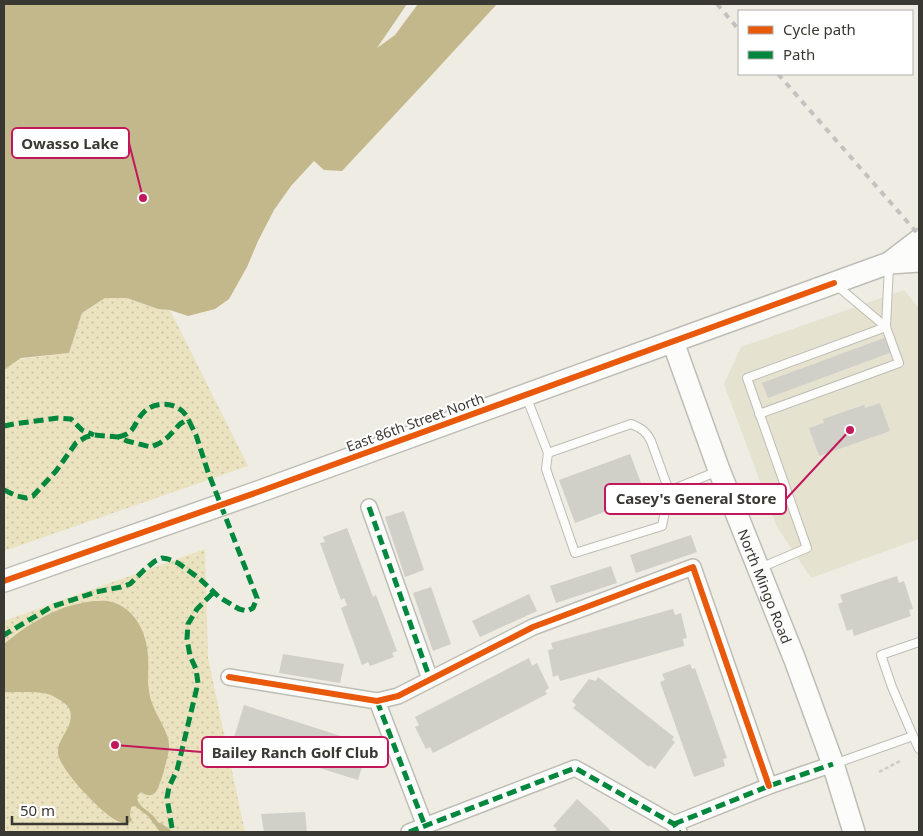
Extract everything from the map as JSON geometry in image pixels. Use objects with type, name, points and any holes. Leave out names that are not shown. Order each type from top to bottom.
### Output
[{"type":"street","name":"East 86th Street North","points":[[889,263],[919,240]]},
{"type":"street","name":"East 86th Street North","points":[[4,581],[258,492],[889,263],[919,261]]},
{"type":"street","name":"North Mingo Road","points":[[673,342],[719,470],[795,660],[833,764],[854,832]]},
{"type":"street","points":[[369,506],[430,679]]},
{"type":"street","points":[[229,677],[377,701],[398,696],[533,627],[693,568],[769,786]]},
{"type":"street","points":[[377,701],[426,826]]},
{"type":"street","points":[[409,832],[575,768],[676,828],[769,786],[833,764]]},
{"type":"lane","points":[[759,414],[899,363],[886,327],[889,263]]},
{"type":"lane","points":[[834,283],[886,327]]},
{"type":"lane","points":[[758,569],[807,548],[747,378],[886,327]]},
{"type":"lane","points":[[526,395],[548,452],[546,469],[575,553],[662,526],[669,491],[651,440],[640,427],[631,424],[548,452]]},
{"type":"lane","points":[[669,491],[719,470]]},
{"type":"lane","points":[[919,642],[881,655],[892,687],[919,749]]},
{"type":"lane","points":[[833,764],[914,736]]},
{"type":"path","points":[[879,772],[902,760]]},
{"type":"shaded area","points":[[4,4],[407,4],[377,48],[395,35],[418,4],[497,4],[342,171],[324,170],[314,161],[291,186],[274,210],[247,267],[229,299],[215,309],[188,316],[170,310],[158,309],[127,298],[105,298],[82,313],[69,353],[21,358],[4,370]]},
{"type":"shaded area","points":[[904,290],[919,308],[919,539],[811,578],[777,527],[724,384],[741,347]]},
{"type":"shaded area","points":[[105,298],[127,298],[158,309],[170,310],[248,466],[4,551],[4,370],[21,359],[69,353],[82,313]]},
{"type":"shaded area","points":[[205,549],[208,658],[245,832],[4,832],[4,621]]},
{"type":"shaded area","points":[[93,601],[110,601],[128,610],[139,624],[145,640],[148,657],[150,698],[168,738],[169,749],[155,793],[148,795],[141,792],[137,796],[141,806],[153,815],[165,831],[160,832],[148,816],[135,806],[131,807],[130,816],[132,820],[128,824],[116,820],[99,808],[72,779],[60,760],[58,753],[71,718],[70,710],[66,704],[47,694],[4,692],[4,644],[28,626],[46,616],[64,608]]},
{"type":"building","points":[[887,337],[892,352],[768,398],[762,383]]},
{"type":"building","points":[[880,403],[890,431],[819,456],[809,428],[824,423],[823,419],[864,405],[865,408]]},
{"type":"building","points":[[630,454],[646,496],[575,523],[559,480]]},
{"type":"building","points":[[404,511],[424,570],[405,577],[385,517]]},
{"type":"building","points":[[347,528],[373,597],[376,595],[397,651],[392,653],[394,657],[370,666],[368,662],[362,665],[341,608],[347,605],[344,598],[341,600],[320,543],[325,542],[323,537]]},
{"type":"building","points":[[691,535],[697,552],[636,573],[630,555]]},
{"type":"building","points":[[611,566],[617,583],[556,603],[550,586]]},
{"type":"building","points":[[897,576],[899,583],[904,581],[913,609],[909,610],[911,616],[854,636],[852,629],[847,631],[838,604],[843,602],[840,595]]},
{"type":"building","points":[[431,587],[451,644],[433,651],[413,593]]},
{"type":"building","points":[[529,594],[537,611],[480,637],[472,621]]},
{"type":"building","points":[[673,609],[675,615],[681,613],[687,638],[683,639],[684,646],[560,681],[558,675],[553,677],[548,650],[553,649],[551,643]]},
{"type":"building","points":[[283,654],[344,664],[340,683],[279,673]]},
{"type":"building","points":[[529,658],[532,666],[537,663],[549,688],[545,691],[547,694],[433,753],[430,747],[426,749],[415,727],[419,725],[415,717]]},
{"type":"building","points":[[690,664],[692,669],[695,668],[727,758],[723,759],[725,766],[694,777],[660,682],[665,680],[662,674]]},
{"type":"building","points":[[598,677],[674,737],[672,740],[675,742],[655,769],[650,765],[649,767],[573,708],[576,705],[572,701],[589,679],[596,681]]},
{"type":"building","points":[[244,705],[369,745],[358,780],[233,741]]},
{"type":"building","points":[[577,799],[612,832],[554,832],[557,829],[553,826]]},
{"type":"building","points":[[305,812],[307,832],[264,832],[261,814]]},
{"type":"waterway","points":[[160,825],[169,832]]},
{"type":"railway","points":[[717,4],[738,29]]},
{"type":"railway","points":[[779,75],[919,235]]},
{"type":"marked path","points":[[118,437],[129,433],[145,411],[160,404],[176,407],[186,415],[189,421]]},
{"type":"marked path","points":[[4,426],[58,418],[71,419],[82,430],[94,435]]},
{"type":"marked path","points":[[4,490],[26,498],[33,496],[56,471],[76,443],[86,437],[94,435],[118,437],[151,447],[168,437],[180,424],[189,421],[196,435],[208,472],[257,598],[253,608],[247,611],[239,609],[219,597],[200,579],[178,563],[162,558],[155,561],[130,584],[96,592],[51,607],[4,635]]},
{"type":"marked path","points":[[369,507],[430,679]]},
{"type":"marked path","points":[[172,828],[167,798],[169,787],[177,770],[198,683],[187,639],[188,624],[197,609],[214,592]]},
{"type":"marked path","points":[[377,701],[425,826]]},
{"type":"marked path","points":[[674,824],[769,786],[833,764]]},
{"type":"marked path","points":[[409,832],[575,768],[674,824],[679,832]]},
{"type":"cycle path","points":[[4,581],[258,492],[834,283]]},
{"type":"cycle path","points":[[229,677],[377,701],[398,696],[533,627],[693,567],[769,786]]},
{"type":"place","name":"Owasso Lake","points":[[143,198]]},
{"type":"place","name":"Casey's General Store","points":[[850,430]]},
{"type":"place","name":"Bailey Ranch Golf Club","points":[[115,745]]}]
